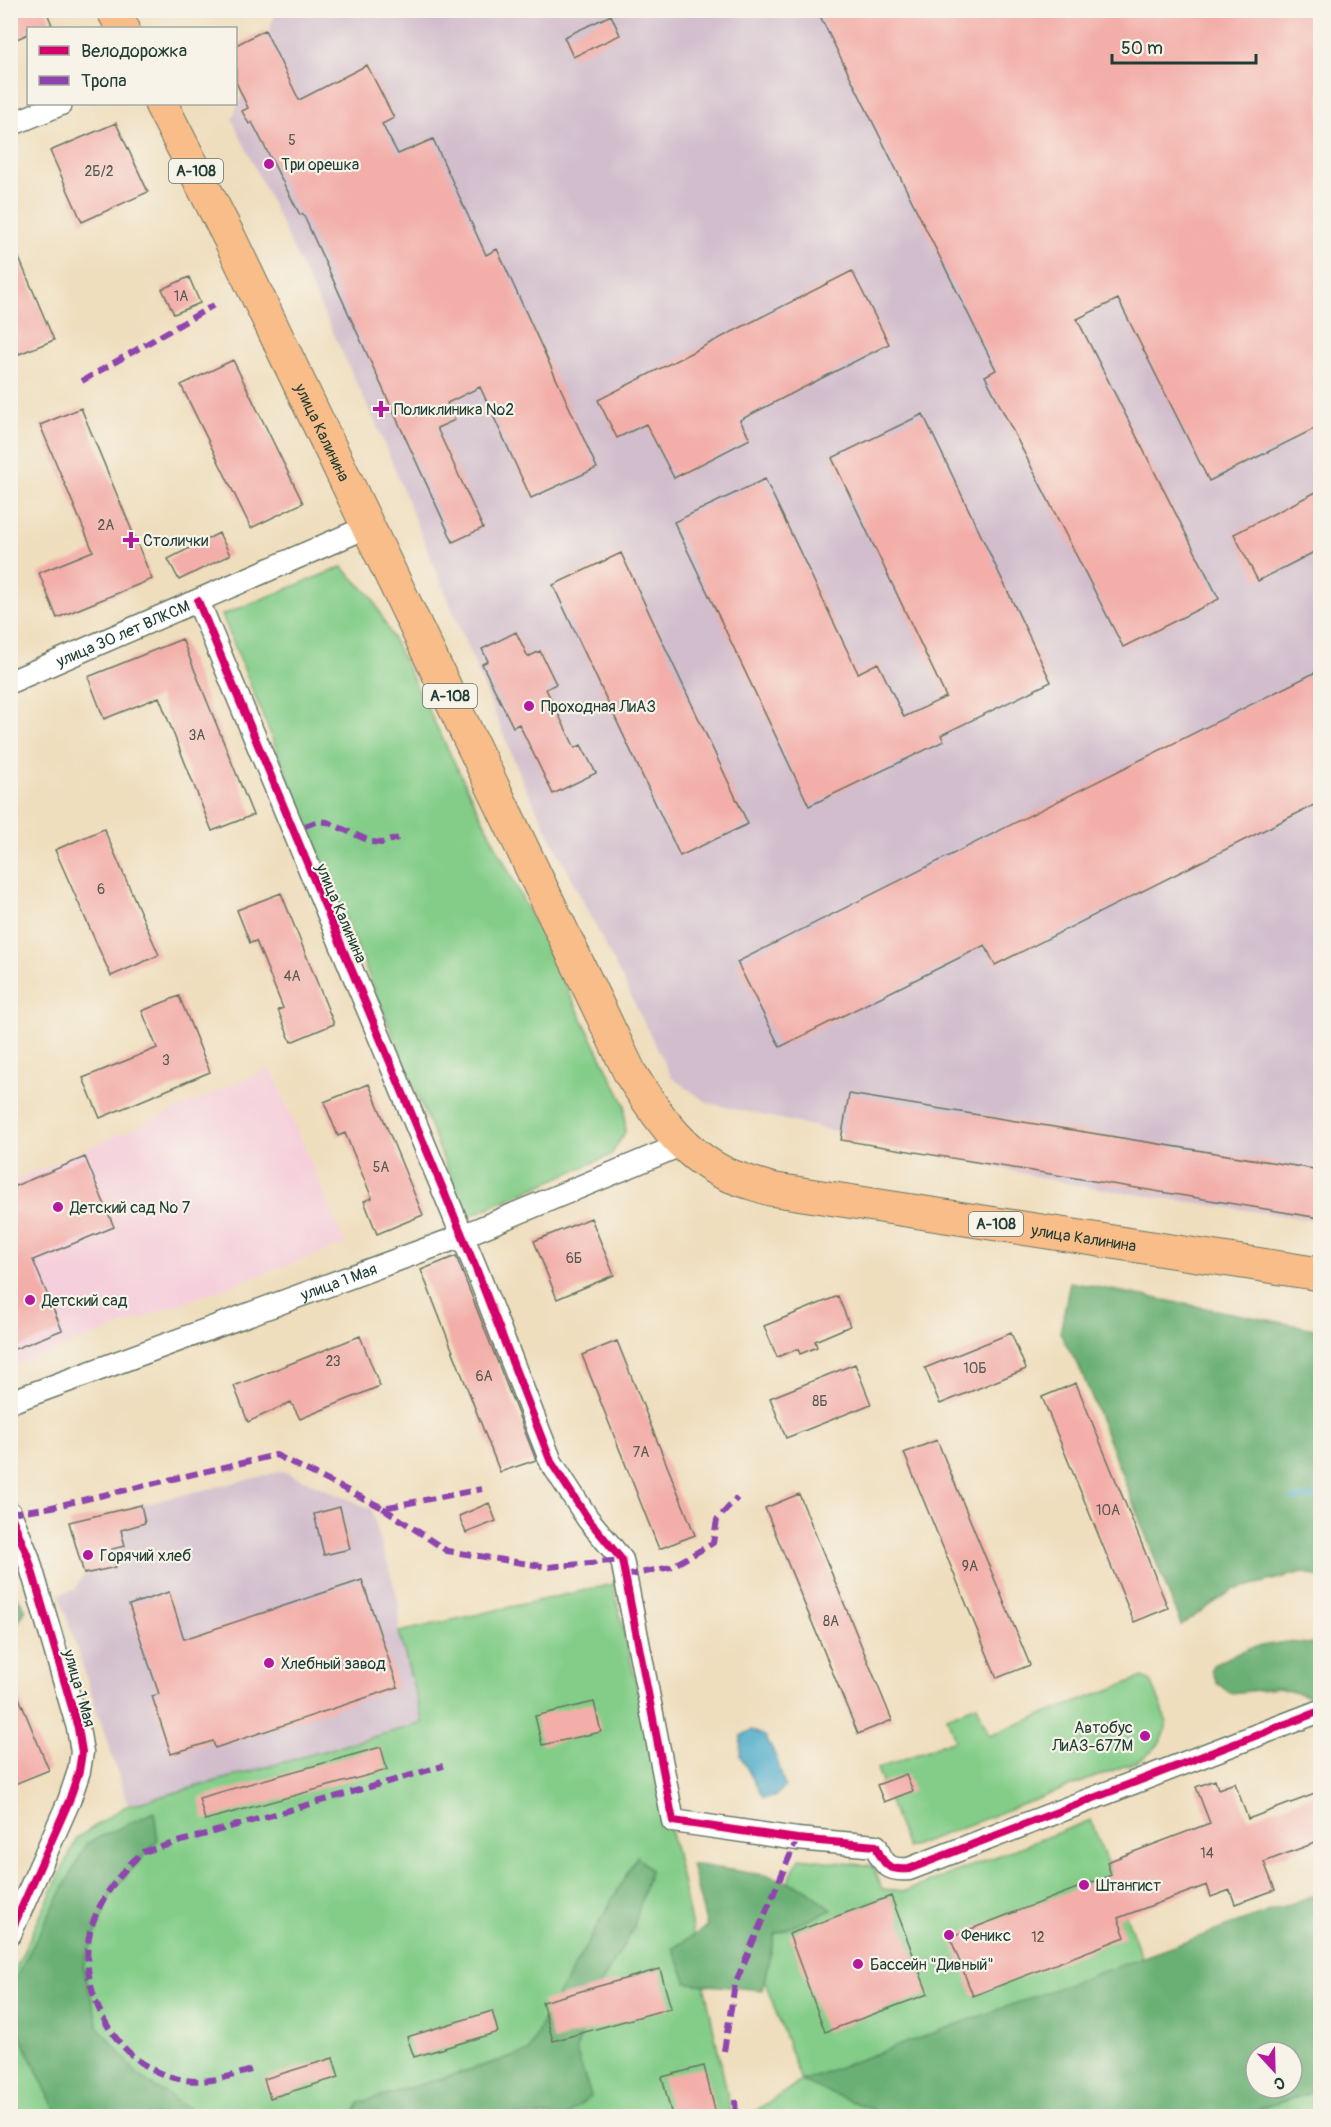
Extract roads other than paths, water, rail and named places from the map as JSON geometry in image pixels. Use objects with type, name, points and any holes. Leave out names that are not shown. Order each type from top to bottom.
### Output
[{"type":"highway","points":[[113,10],[122,27]]},
{"type":"highway","name":"улица Калинина","points":[[162,105],[230,239],[630,1073],[654,1111],[682,1144],[724,1173],[770,1189],[1320,1274]]},
{"type":"street","points":[[10,125],[59,105]]},
{"type":"street","name":"улица 30 лет ВЛКСМ","points":[[10,682],[367,528]]},
{"type":"street","name":"улица Калинина","points":[[198,602],[462,1236],[552,1462],[588,1519],[622,1560],[674,1821],[797,1839],[876,1846],[883,1863],[890,1869],[909,1869],[1320,1711]]},
{"type":"street","points":[[462,1236],[682,1144]]},
{"type":"street","name":"улица 1 Мая","points":[[10,1402],[462,1236]]},
{"type":"street","name":"улица 1 Мая","points":[[10,1513],[19,1560],[78,1728],[82,1752],[69,1801],[10,1934]]},
{"type":"water","points":[[751,1730],[765,1736],[777,1759],[785,1787],[774,1797],[763,1798],[740,1755],[741,1736]]},
{"type":"waterway","points":[[1294,1499],[1320,1496]]},
{"type":"place","name":"Три орешка","points":[[269,164]]},
{"type":"place","name":"Поликлиника №2","points":[[381,409]]},
{"type":"place","name":"Столички","points":[[131,540]]},
{"type":"place","name":"Проходная ЛиАЗ","points":[[529,706]]},
{"type":"place","name":"Детский сад № 7","points":[[58,1207]]},
{"type":"place","name":"Детский сад","points":[[30,1300]]},
{"type":"place","name":"Горячий хлеб","points":[[88,1555]]},
{"type":"place","name":"Хлебный завод","points":[[269,1663]]},
{"type":"place","name":"Автобус ЛиАЗ-677М","points":[[1145,1736]]},
{"type":"place","name":"Штангист","points":[[1084,1885]]},
{"type":"place","name":"Феникс","points":[[949,1935]]},
{"type":"place","name":"Бассейн \"Дивный\"","points":[[858,1964]]}]
